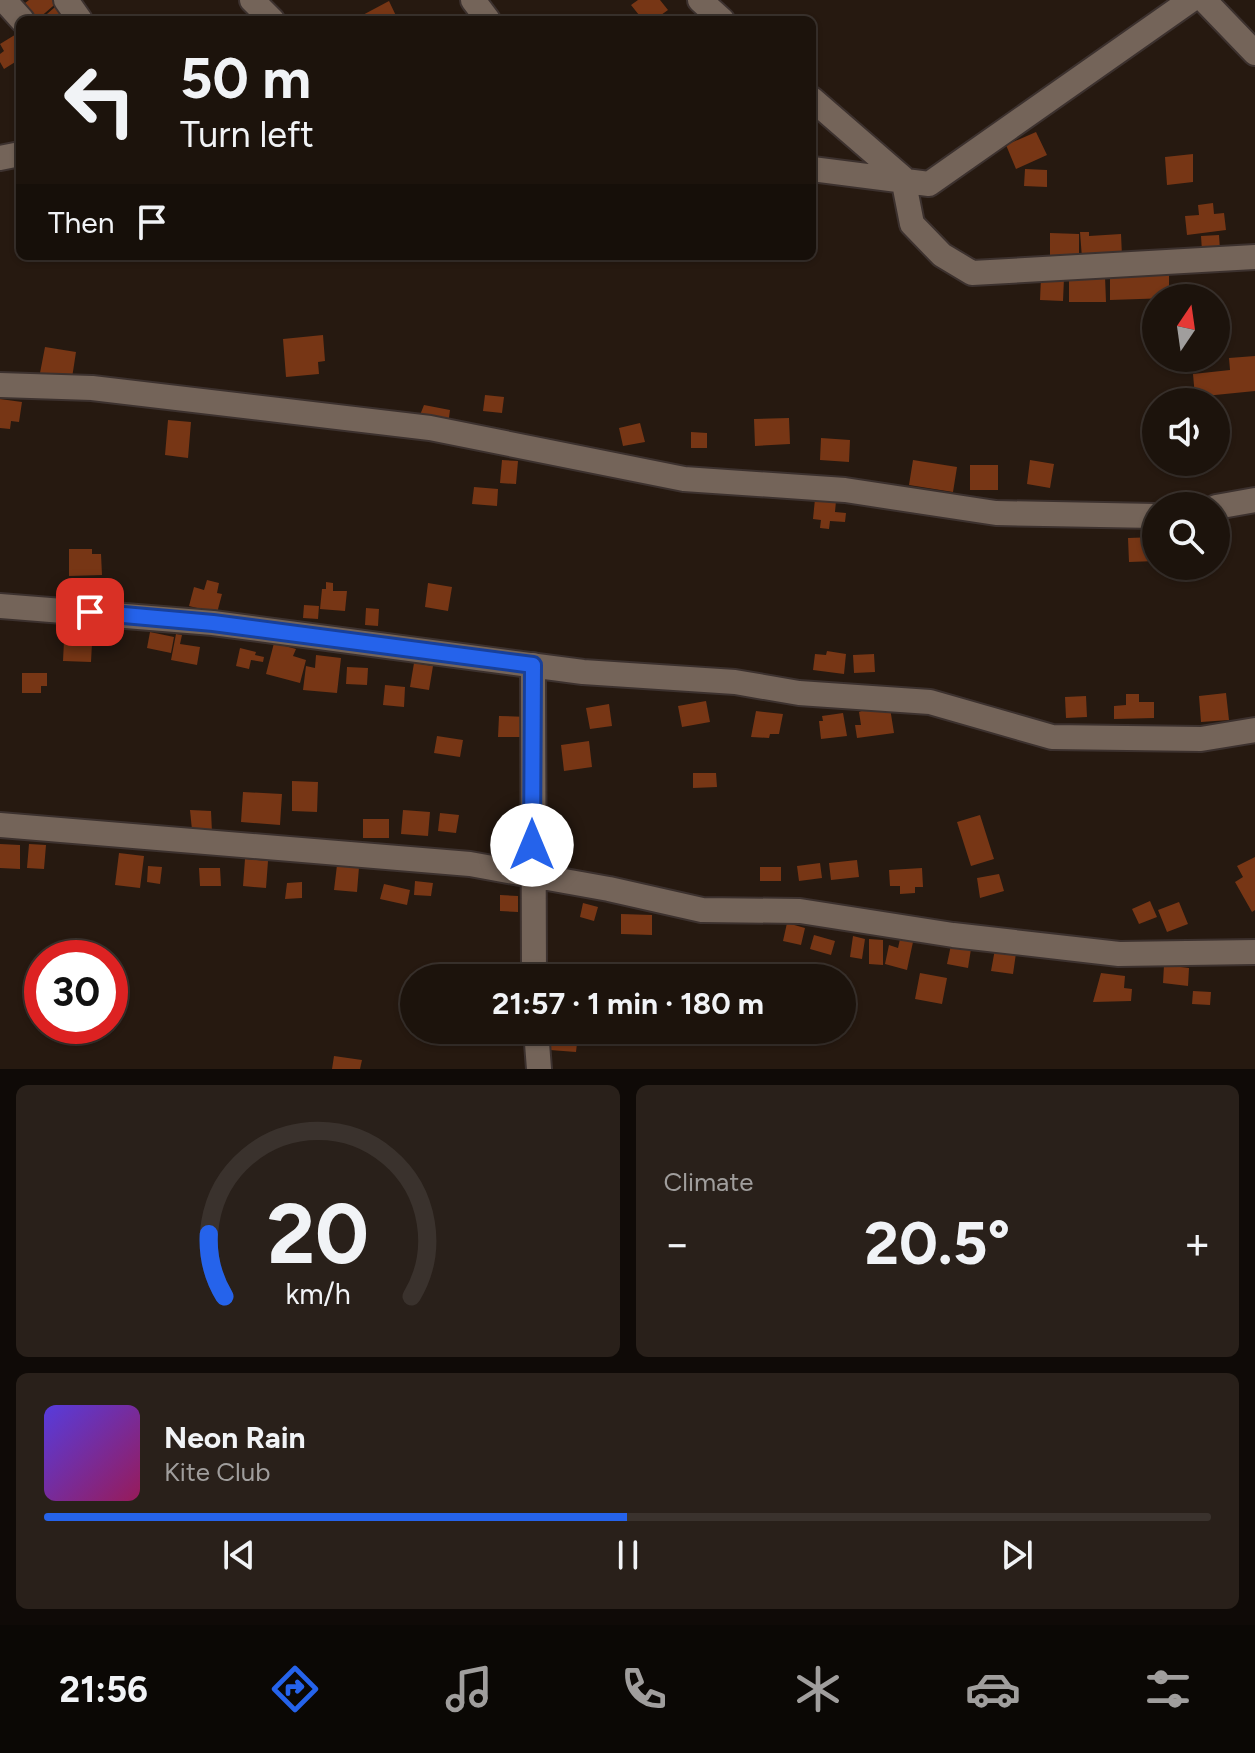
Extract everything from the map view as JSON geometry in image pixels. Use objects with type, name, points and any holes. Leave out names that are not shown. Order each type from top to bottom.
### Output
[{"type":"street","points":[[4,0],[18,16]]},
{"type":"street","points":[[252,0],[268,16]]},
{"type":"street","points":[[700,0],[718,16]]},
{"type":"street","points":[[816,169],[903,178],[929,184],[1191,0]]},
{"type":"street","points":[[1204,0],[1255,53]]},
{"type":"street","points":[[816,102],[903,178],[912,224],[942,255],[972,273],[1255,257]]},
{"type":"street","points":[[0,385],[92,388],[430,428],[684,479],[845,490],[996,513],[1142,516]]},
{"type":"street","points":[[1230,504],[1255,500]]},
{"type":"street","points":[[0,606],[213,623],[533,665],[930,702],[1052,737],[1201,739],[1255,730]]},
{"type":"street","points":[[533,665],[534,964]]},
{"type":"street","points":[[0,825],[470,864],[702,910],[800,911],[953,935],[1119,954],[1255,952]]},
{"type":"street","points":[[537,1044],[539,1069]]},
{"type":"building","points":[[29,0],[60,0],[41,16],[36,16],[25,3]]},
{"type":"building","points":[[638,0],[660,0],[668,10],[660,16],[640,16],[631,5]]},
{"type":"building","points":[[62,1],[73,16],[45,16]]},
{"type":"building","points":[[389,1],[396,16],[361,16]]},
{"type":"building","points":[[16,34],[16,62],[4,69],[0,54],[4,51],[0,44]]},
{"type":"building","points":[[1036,132],[1047,155],[1016,169],[1006,145]]},
{"type":"building","points":[[1193,154],[1193,182],[1167,185],[1165,157]]},
{"type":"building","points":[[1025,169],[1047,170],[1047,187],[1024,186]]},
{"type":"building","points":[[1213,203],[1214,214],[1224,213],[1226,230],[1187,235],[1185,216],[1199,215],[1198,205]]},
{"type":"building","points":[[1080,232],[1089,232],[1089,236],[1121,234],[1122,256],[1082,258]]},
{"type":"building","points":[[1050,233],[1079,234],[1079,257],[1050,256]]},
{"type":"building","points":[[1219,235],[1220,250],[1202,251],[1201,236]]},
{"type":"building","points":[[1110,275],[1169,275],[1169,284],[1142,284],[1142,299],[1110,300]]},
{"type":"building","points":[[1069,276],[1105,276],[1106,302],[1069,302]]},
{"type":"building","points":[[1041,277],[1064,278],[1063,301],[1040,300]]},
{"type":"building","points":[[323,335],[325,361],[318,362],[319,374],[286,377],[283,339]]},
{"type":"building","points":[[45,347],[76,352],[72,378],[40,373]]},
{"type":"building","points":[[1255,356],[1255,391],[1230,394],[1230,388],[1194,388],[1193,374],[1230,372],[1230,358]]},
{"type":"building","points":[[485,395],[504,397],[502,413],[483,411]]},
{"type":"building","points":[[0,399],[22,402],[19,422],[11,421],[10,429],[0,428]]},
{"type":"building","points":[[424,405],[450,410],[448,425],[418,420]]},
{"type":"building","points":[[789,418],[790,444],[755,446],[754,419]]},
{"type":"building","points":[[168,420],[191,422],[188,458],[165,455]]},
{"type":"building","points":[[640,423],[645,442],[623,446],[619,428]]},
{"type":"building","points":[[691,432],[707,433],[707,448],[691,448]]},
{"type":"building","points":[[821,438],[850,440],[849,462],[820,460]]},
{"type":"building","points":[[502,460],[518,461],[516,484],[500,483]]},
{"type":"building","points":[[913,460],[957,467],[953,492],[909,485]]},
{"type":"building","points":[[1030,460],[1054,464],[1050,488],[1027,484]]},
{"type":"building","points":[[970,465],[998,465],[998,490],[970,490]]},
{"type":"building","points":[[474,487],[498,489],[497,506],[472,504]]},
{"type":"building","points":[[815,499],[836,501],[835,512],[846,513],[845,522],[830,521],[829,529],[820,528],[821,520],[813,519]]},
{"type":"building","points":[[1128,538],[1142,538],[1142,562],[1129,562]]},
{"type":"building","points":[[69,549],[92,549],[92,554],[101,554],[102,575],[69,576]]},
{"type":"building","points":[[207,580],[219,583],[217,593],[222,594],[217,613],[189,606],[194,587],[204,590]]},
{"type":"building","points":[[326,582],[333,583],[333,591],[347,591],[345,611],[320,609]]},
{"type":"building","points":[[428,583],[452,587],[448,611],[425,607]]},
{"type":"building","points":[[304,605],[319,606],[318,619],[303,618]]},
{"type":"building","points":[[366,608],[379,609],[378,626],[365,625]]},
{"type":"building","points":[[150,632],[174,637],[171,653],[147,648]]},
{"type":"building","points":[[176,634],[182,635],[180,644],[200,647],[197,665],[171,660]]},
{"type":"building","points":[[64,641],[92,643],[91,662],[63,661]]},
{"type":"building","points":[[274,643],[296,649],[293,656],[306,660],[300,683],[266,674]]},
{"type":"building","points":[[240,648],[256,652],[255,655],[264,657],[263,662],[251,660],[249,669],[236,666]]},
{"type":"building","points":[[827,651],[846,654],[844,674],[813,670],[815,654],[826,655]]},
{"type":"building","points":[[874,654],[875,672],[854,673],[853,655]]},
{"type":"building","points":[[316,655],[341,658],[337,693],[303,690],[306,666],[315,668]]},
{"type":"building","points":[[414,663],[433,666],[429,690],[410,687]]},
{"type":"building","points":[[347,667],[368,668],[367,685],[346,684]]},
{"type":"building","points":[[22,673],[47,673],[47,686],[41,686],[41,693],[22,693]]},
{"type":"building","points":[[385,685],[405,687],[404,707],[383,705]]},
{"type":"building","points":[[1226,693],[1229,720],[1201,722],[1199,696]]},
{"type":"building","points":[[1126,694],[1139,694],[1139,702],[1154,702],[1154,718],[1114,719],[1114,706],[1126,705]]},
{"type":"building","points":[[1086,696],[1087,717],[1066,718],[1065,697]]},
{"type":"building","points":[[706,701],[710,722],[682,727],[678,706]]},
{"type":"building","points":[[609,704],[612,726],[590,729],[586,708]]},
{"type":"building","points":[[872,707],[873,711],[890,708],[894,733],[857,738],[855,725],[861,725],[859,712]]},
{"type":"building","points":[[756,711],[783,714],[779,734],[770,734],[769,738],[751,737]]},
{"type":"building","points":[[843,713],[847,736],[821,739],[819,721],[823,721],[822,716]]},
{"type":"building","points":[[499,716],[529,717],[529,737],[498,737]]},
{"type":"building","points":[[437,736],[463,740],[460,757],[434,753]]},
{"type":"building","points":[[589,741],[592,767],[564,771],[561,745]]},
{"type":"building","points":[[693,773],[716,773],[717,787],[693,788]]},
{"type":"building","points":[[292,781],[318,782],[317,812],[292,811]]},
{"type":"building","points":[[243,792],[282,794],[280,825],[241,822]]},
{"type":"building","points":[[190,810],[211,811],[212,832],[192,830]]},
{"type":"building","points":[[403,810],[430,812],[428,836],[401,834]]},
{"type":"building","points":[[440,813],[459,815],[456,833],[438,831]]},
{"type":"building","points":[[980,815],[994,859],[971,866],[957,822]]},
{"type":"building","points":[[363,819],[389,819],[389,838],[363,838]]},
{"type":"building","points":[[511,833],[529,836],[526,855],[508,853]]},
{"type":"building","points":[[0,844],[20,845],[20,869],[0,868]]},
{"type":"building","points":[[29,844],[46,845],[44,869],[27,868]]},
{"type":"building","points":[[119,853],[144,856],[140,888],[115,885]]},
{"type":"building","points":[[1255,857],[1255,910],[1252,912],[1235,882],[1243,877],[1237,866]]},
{"type":"building","points":[[245,859],[268,861],[266,888],[243,886]]},
{"type":"building","points":[[857,860],[859,877],[831,880],[829,863]]},
{"type":"building","points":[[820,863],[822,878],[799,881],[797,866]]},
{"type":"building","points":[[337,865],[359,867],[357,892],[334,890]]},
{"type":"building","points":[[148,866],[162,867],[160,884],[147,882]]},
{"type":"building","points":[[760,867],[781,867],[781,881],[760,881]]},
{"type":"building","points":[[199,868],[220,868],[221,886],[200,886]]},
{"type":"building","points":[[922,868],[923,887],[915,887],[915,893],[900,894],[900,886],[890,886],[889,870]]},
{"type":"building","points":[[999,874],[1004,891],[980,898],[977,878]]},
{"type":"building","points":[[415,881],[433,883],[431,896],[414,895]]},
{"type":"building","points":[[302,882],[302,898],[285,899],[287,883]]},
{"type":"building","points":[[384,884],[410,890],[407,905],[380,899]]},
{"type":"building","points":[[500,895],[518,896],[518,912],[500,911]]},
{"type":"building","points":[[1150,901],[1157,917],[1139,924],[1132,909]]},
{"type":"building","points":[[1179,902],[1188,924],[1167,932],[1158,910]]},
{"type":"building","points":[[583,903],[598,907],[594,921],[580,917]]},
{"type":"building","points":[[621,914],[652,915],[652,935],[621,934]]},
{"type":"building","points":[[787,923],[805,928],[801,945],[783,941]]},
{"type":"building","points":[[814,935],[835,941],[831,955],[810,949]]},
{"type":"building","points":[[853,936],[865,939],[862,959],[850,957]]},
{"type":"building","points":[[869,939],[883,940],[883,965],[869,964]]},
{"type":"building","points":[[900,939],[913,942],[907,970],[885,964],[889,945],[898,948]]},
{"type":"building","points":[[951,945],[971,949],[968,968],[947,964]]},
{"type":"building","points":[[995,949],[1016,953],[1013,974],[991,971]]},
{"type":"building","points":[[1164,965],[1189,968],[1188,986],[1163,983]]},
{"type":"building","points":[[920,973],[947,978],[942,1004],[915,999]]},
{"type":"building","points":[[1101,973],[1125,976],[1124,988],[1132,989],[1131,1001],[1093,1002]]},
{"type":"building","points":[[1193,991],[1211,992],[1210,1005],[1192,1004]]},
{"type":"building","points":[[550,1044],[577,1044],[576,1052],[550,1050]]},
{"type":"building","points":[[334,1056],[362,1060],[360,1069],[332,1069]]},
{"type":"route","points":[[90,612],[213,623],[533,665],[532,845]]}]
